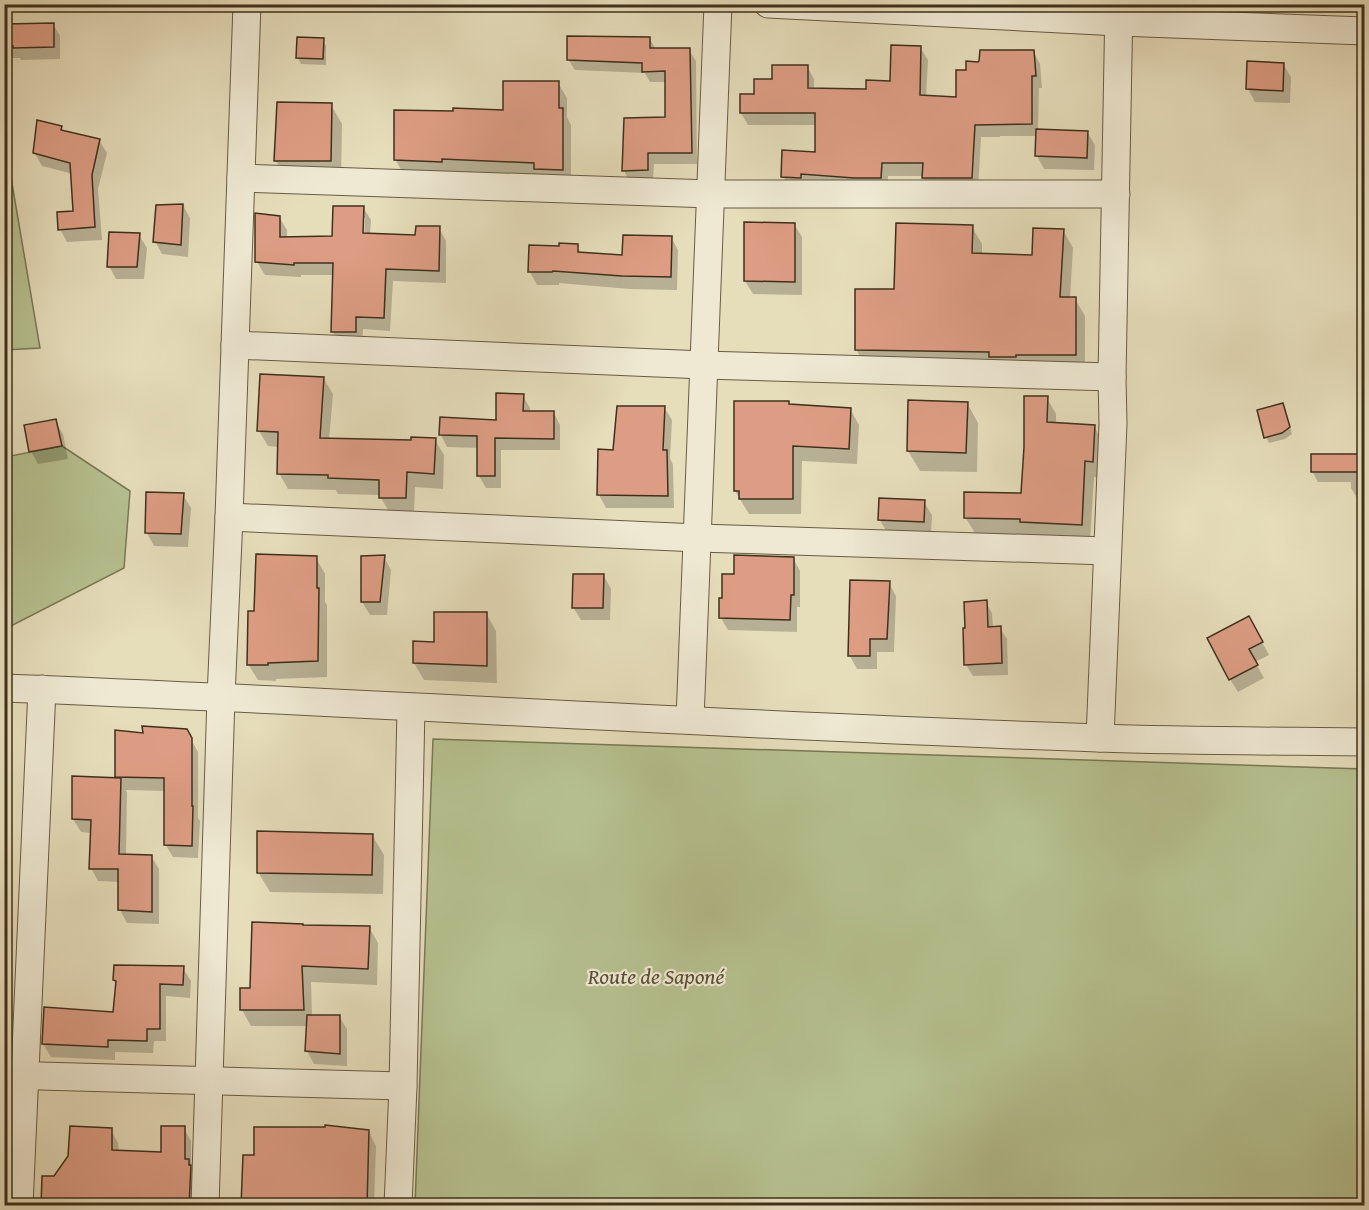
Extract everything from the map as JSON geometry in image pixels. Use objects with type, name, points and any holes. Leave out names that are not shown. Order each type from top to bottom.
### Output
[{"type":"street","points":[[205,1206],[247,4]]},
{"type":"street","points":[[690,720],[718,4]]},
{"type":"street","points":[[768,4],[1119,14],[1365,31]]},
{"type":"street","points":[[1100,738],[1113,424],[1119,14]]},
{"type":"street","points":[[241,178],[711,194],[1116,194]]},
{"type":"street","points":[[235,345],[704,365],[1112,377]]},
{"type":"street","points":[[229,517],[698,538],[1107,551]]},
{"type":"street","points":[[4,688],[1100,738],[1365,742]]},
{"type":"street","points":[[19,1206],[14,1076],[42,689]]},
{"type":"street","points":[[398,1206],[403,1086],[411,708]]},
{"type":"street","points":[[14,1076],[403,1086]]},
{"type":"green space","points":[[5,142],[40,348],[5,350]]},
{"type":"green space","points":[[62,446],[130,491],[124,568],[5,629],[5,457]]},
{"type":"green space","name":"Route de Saponé","points":[[433,739],[1364,769],[1364,1205],[415,1205]]},
{"type":"building","points":[[54,23],[54,47],[13,48],[13,46],[4,46],[4,24]]},
{"type":"building","points":[[567,36],[650,37],[650,48],[690,48],[692,153],[648,153],[648,170],[622,171],[624,118],[665,117],[665,71],[642,72],[642,63],[567,60]]},
{"type":"building","points":[[297,37],[324,38],[323,59],[296,58]]},
{"type":"building","points":[[891,45],[921,46],[920,95],[956,97],[956,70],[966,70],[966,61],[978,62],[980,50],[1034,50],[1036,76],[1032,76],[1032,124],[975,125],[972,178],[922,178],[923,163],[882,163],[881,178],[801,174],[801,178],[781,177],[782,150],[815,152],[815,113],[740,113],[740,94],[754,94],[754,79],[772,79],[772,65],[808,65],[808,88],[866,89],[866,80],[890,81]]},
{"type":"building","points":[[1247,61],[1284,63],[1283,91],[1246,89]]},
{"type":"building","points":[[503,81],[559,81],[559,108],[563,108],[563,170],[534,169],[534,163],[442,159],[442,162],[394,160],[394,110],[453,111],[453,108],[503,110]]},
{"type":"building","points":[[277,102],[332,103],[331,161],[274,161]]},
{"type":"building","points":[[37,120],[62,126],[61,130],[100,139],[92,175],[95,227],[58,230],[57,212],[73,211],[70,163],[33,153]]},
{"type":"building","points":[[1036,129],[1088,131],[1087,158],[1035,156]]},
{"type":"building","points":[[183,204],[181,245],[153,242],[156,205]]},
{"type":"building","points":[[333,206],[364,206],[363,233],[415,235],[416,226],[440,226],[439,271],[386,269],[384,318],[356,317],[356,332],[331,332],[333,263],[294,263],[294,265],[255,262],[255,213],[280,216],[280,237],[332,236]]},
{"type":"building","points":[[744,222],[795,223],[795,282],[744,281]]},
{"type":"building","points":[[896,223],[973,225],[972,253],[1032,255],[1033,228],[1064,229],[1060,297],[1076,297],[1076,355],[989,357],[989,352],[855,350],[855,289],[894,289]]},
{"type":"building","points":[[109,232],[140,233],[137,267],[107,267]]},
{"type":"building","points":[[623,235],[672,236],[671,277],[553,271],[528,272],[529,245],[578,244],[578,252],[622,255]]},
{"type":"building","points":[[260,374],[324,377],[320,438],[411,440],[411,437],[436,438],[434,474],[407,472],[406,498],[379,498],[379,480],[328,478],[328,475],[277,474],[278,432],[257,431]]},
{"type":"building","points":[[496,393],[524,394],[523,411],[554,411],[554,439],[495,438],[495,476],[477,476],[477,436],[439,435],[440,417],[496,420]]},
{"type":"building","points":[[1024,396],[1048,396],[1047,422],[1095,425],[1093,462],[1085,461],[1082,525],[1020,522],[1020,519],[964,518],[964,492],[1021,493]]},
{"type":"building","points":[[908,400],[968,402],[966,453],[907,451]]},
{"type":"building","points":[[734,401],[789,401],[789,404],[851,408],[849,449],[793,446],[793,499],[739,499],[739,491],[734,491]]},
{"type":"building","points":[[1283,403],[1290,427],[1282,433],[1264,438],[1257,410]]},
{"type":"building","points":[[617,406],[665,406],[663,450],[667,450],[668,496],[597,495],[598,449],[613,450]]},
{"type":"building","points":[[56,419],[62,446],[29,452],[24,425]]},
{"type":"building","points":[[1311,454],[1365,454],[1365,472],[1311,472]]},
{"type":"building","points":[[146,492],[184,493],[181,534],[145,533]]},
{"type":"building","points":[[879,498],[925,500],[924,522],[878,520]]},
{"type":"building","points":[[256,554],[317,556],[318,661],[247,665],[248,611],[254,611]]},
{"type":"building","points":[[385,555],[380,602],[361,602],[361,556]]},
{"type":"building","points":[[734,555],[794,557],[794,595],[791,595],[790,620],[719,618],[722,574],[734,574]]},
{"type":"building","points":[[573,574],[604,574],[603,608],[572,608]]},
{"type":"building","points":[[850,580],[890,581],[887,639],[870,639],[870,656],[848,656]]},
{"type":"building","points":[[987,600],[988,627],[1001,626],[1002,663],[964,665],[964,602]]},
{"type":"building","points":[[434,612],[487,612],[487,666],[413,663],[413,641],[434,642]]},
{"type":"building","points":[[1249,616],[1263,642],[1249,649],[1258,665],[1229,680],[1207,638]]},
{"type":"building","points":[[142,726],[187,729],[192,738],[192,846],[164,845],[164,778],[115,777],[115,730],[143,733]]},
{"type":"building","points":[[72,776],[121,778],[119,854],[152,855],[152,912],[118,910],[118,869],[89,869],[91,820],[72,819]]},
{"type":"building","points":[[257,831],[373,834],[372,875],[257,873]]},
{"type":"building","points":[[252,922],[370,926],[368,969],[302,966],[304,1010],[240,1010],[240,988],[250,988]]},
{"type":"building","points":[[114,965],[184,966],[183,985],[160,984],[160,1029],[147,1029],[147,1041],[108,1040],[108,1047],[42,1044],[44,1007],[113,1012],[116,981],[113,980]]},
{"type":"building","points":[[307,1015],[340,1015],[340,1054],[305,1051]]},
{"type":"building","points":[[325,1125],[369,1130],[367,1206],[241,1206],[243,1155],[254,1155],[254,1127],[325,1127]]},
{"type":"building","points":[[70,1126],[112,1128],[112,1150],[161,1152],[161,1126],[185,1126],[185,1159],[189,1159],[189,1165],[191,1165],[189,1206],[41,1206],[42,1176],[54,1176],[68,1156]]}]
